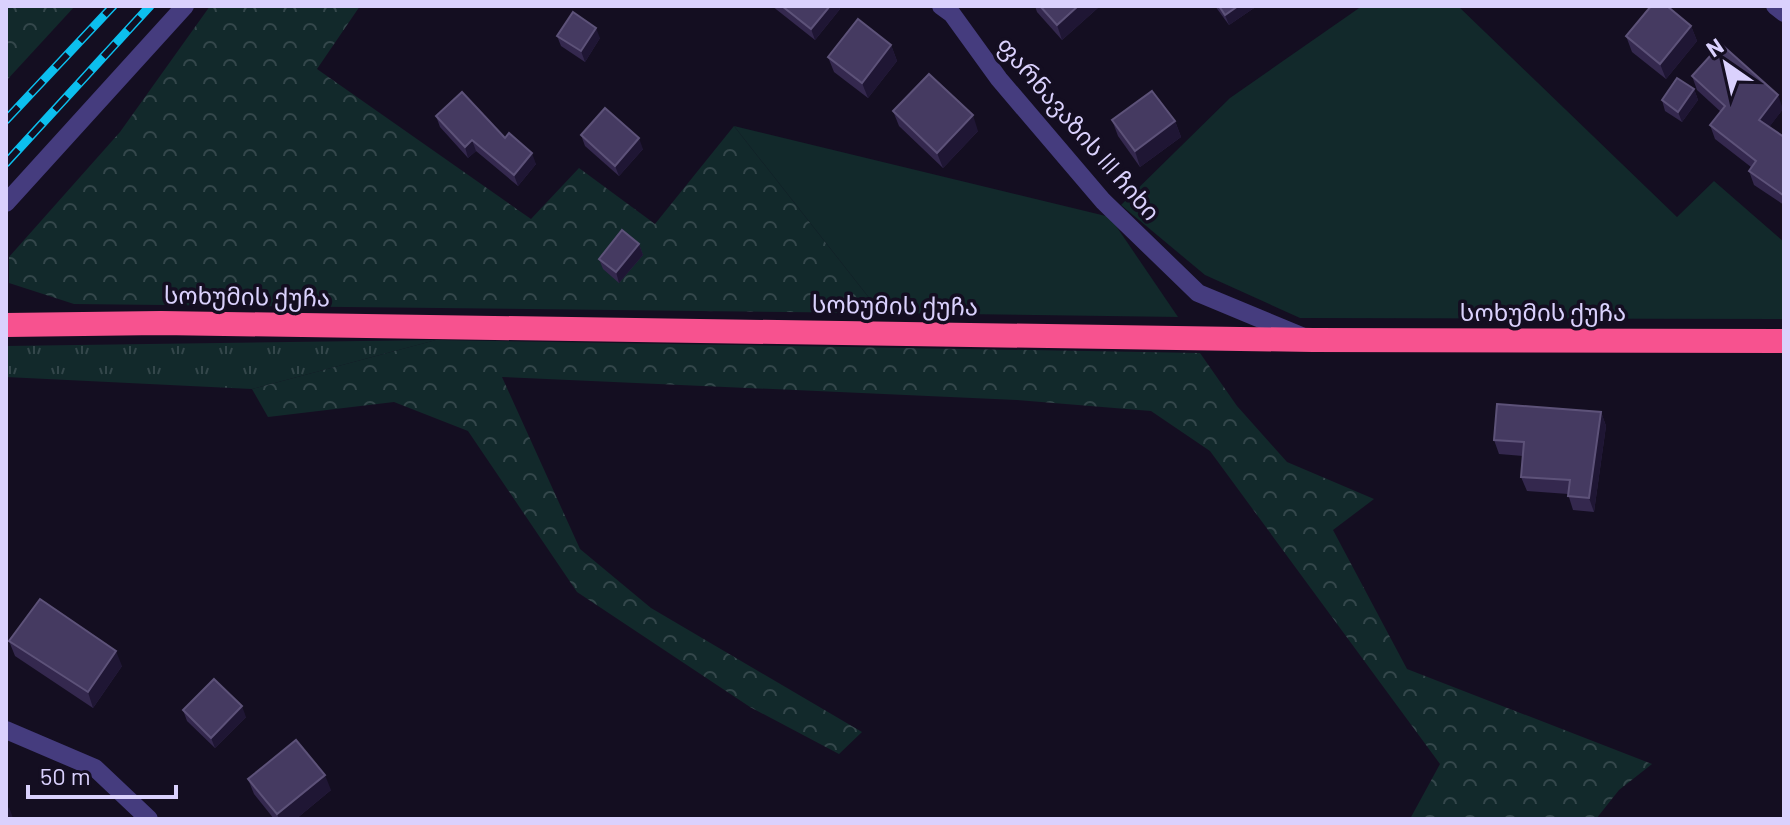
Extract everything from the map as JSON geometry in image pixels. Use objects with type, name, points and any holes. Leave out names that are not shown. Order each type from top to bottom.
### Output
[{"type":"highway","name":"სოხუმის ქუჩა","points":[[8,325],[161,323],[1313,340],[1784,341]]},
{"type":"street","points":[[6,203],[185,6]]},
{"type":"street","name":"ფარნავაზის III ჩიხი","points":[[941,6],[952,14],[999,79],[1103,201],[1198,293],[1313,340]]},
{"type":"street","points":[[1775,6],[1784,13]]},
{"type":"street","points":[[6,730],[95,768],[149,819]]},
{"type":"green space","points":[[6,6],[75,6],[6,81]]},
{"type":"green space","points":[[210,6],[360,6],[317,69],[531,219],[579,168],[655,224],[734,126],[881,313],[74,304],[9,283],[9,257],[120,132]]},
{"type":"green space","points":[[1362,6],[1458,6],[1677,217],[1714,181],[1784,242],[1784,319],[1300,318],[1205,275],[1121,205],[1230,98]]},
{"type":"green space","points":[[734,126],[1110,217],[1178,317],[881,313]]},
{"type":"green space","points":[[436,340],[252,389],[6,377],[6,346]]},
{"type":"green space","points":[[436,340],[1200,353],[1237,406],[1287,462],[1374,499],[1333,530],[1407,669],[1652,764],[1619,790],[1596,819],[1410,819],[1440,764],[1210,451],[1151,411],[1017,400],[502,377],[580,549],[651,608],[862,732],[839,754],[750,707],[577,592],[468,431],[394,402],[268,417],[252,389]]},
{"type":"building","points":[[782,6],[830,6],[811,29]]},
{"type":"building","points":[[1040,6],[1078,6],[1057,25]]},
{"type":"building","points":[[1219,6],[1238,6],[1225,15]]},
{"type":"building","points":[[1651,6],[1667,6],[1691,26],[1660,64],[1626,36]]},
{"type":"building","points":[[573,12],[596,28],[581,51],[557,36]]},
{"type":"building","points":[[858,19],[891,45],[862,83],[828,57]]},
{"type":"building","points":[[1721,44],[1778,95],[1759,120],[1784,137],[1783,195],[1749,171],[1756,161],[1710,125],[1725,106],[1692,76]]},
{"type":"building","points":[[929,74],[973,115],[937,153],[893,111]]},
{"type":"building","points":[[1677,78],[1694,89],[1678,112],[1662,100]]},
{"type":"building","points":[[1152,91],[1175,121],[1135,151],[1112,120]]},
{"type":"building","points":[[462,92],[505,138],[509,133],[532,153],[514,175],[472,140],[465,147],[436,116]]},
{"type":"building","points":[[605,108],[639,138],[615,166],[581,135]]},
{"type":"building","points":[[622,230],[639,244],[616,272],[599,259]]},
{"type":"building","points":[[1497,404],[1601,412],[1589,498],[1568,496],[1570,480],[1521,477],[1524,442],[1494,440]]},
{"type":"building","points":[[40,599],[116,651],[88,692],[9,641]]},
{"type":"building","points":[[214,679],[242,706],[211,738],[183,710]]},
{"type":"building","points":[[296,740],[325,775],[277,814],[248,779]]},
{"type":"railway","points":[[6,120],[113,6]]},
{"type":"railway","points":[[6,163],[150,6]]}]
